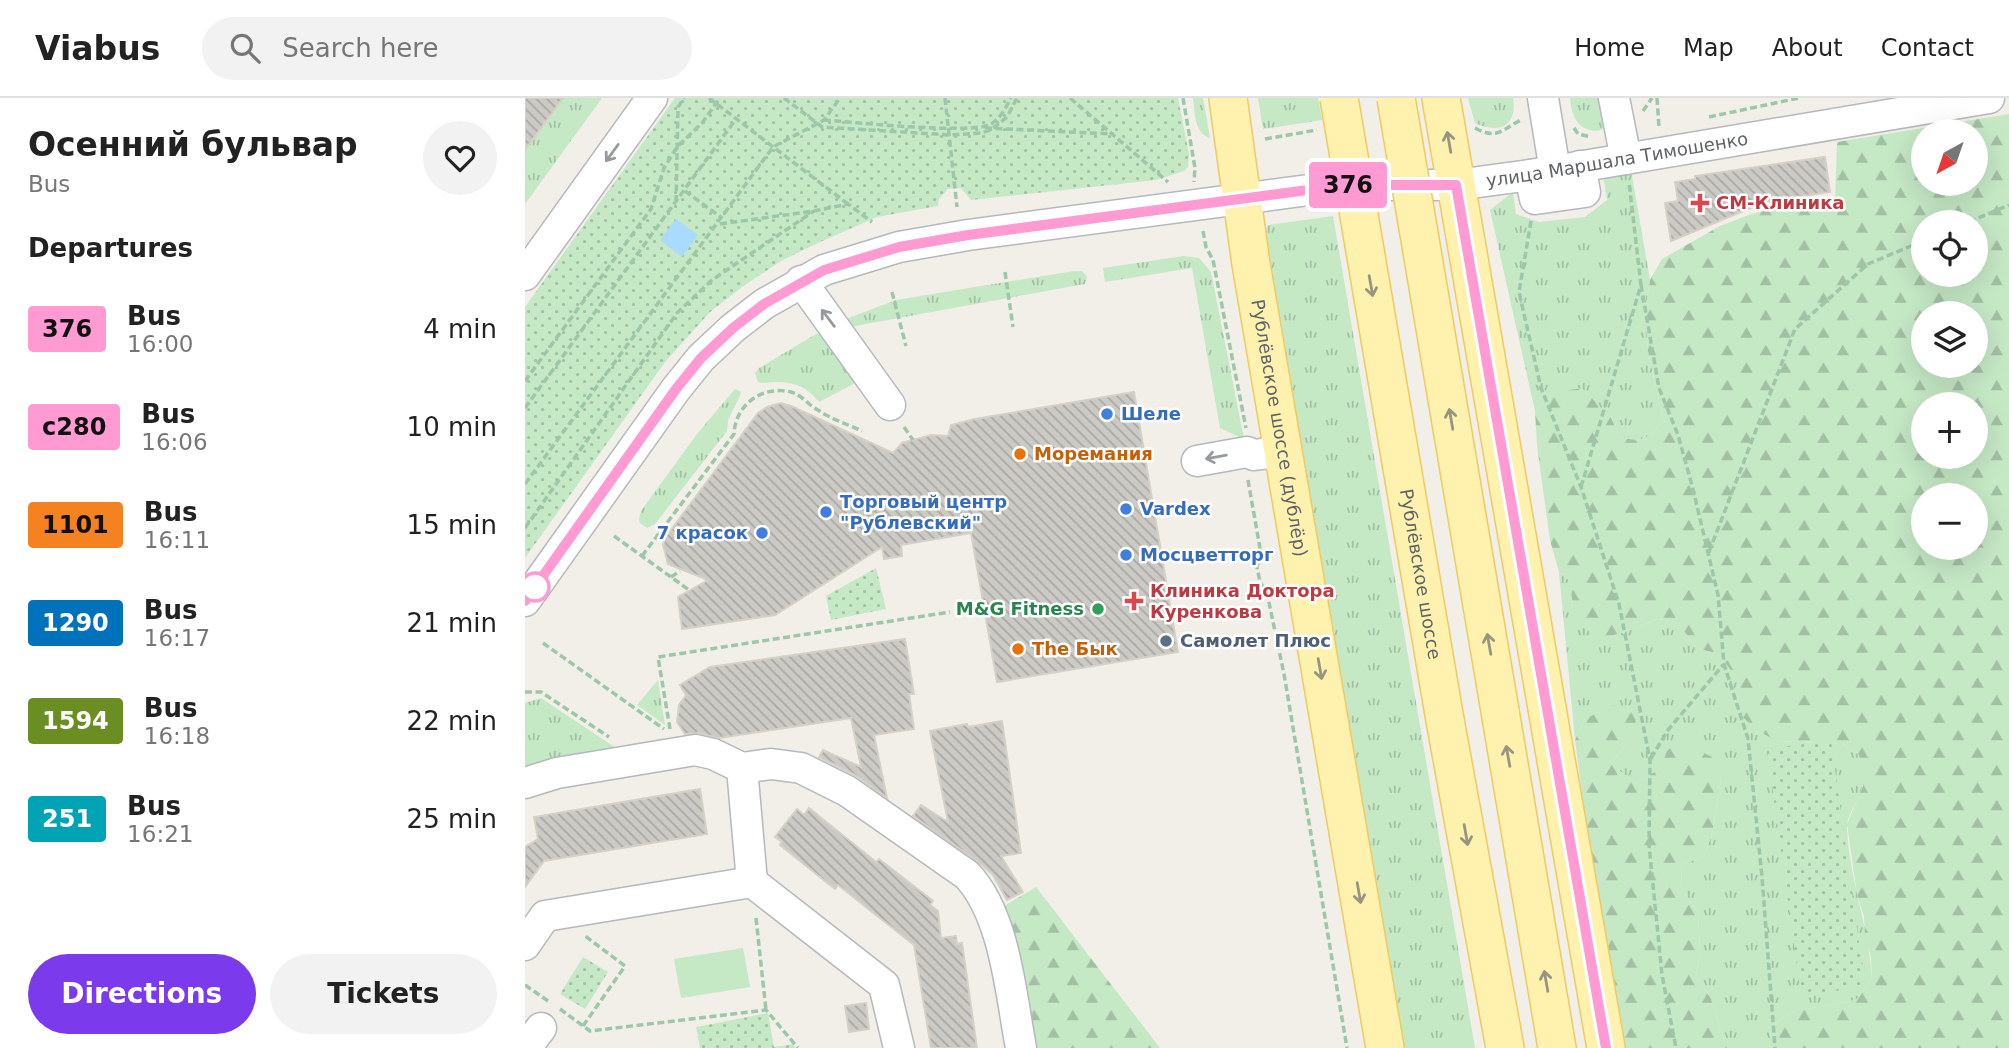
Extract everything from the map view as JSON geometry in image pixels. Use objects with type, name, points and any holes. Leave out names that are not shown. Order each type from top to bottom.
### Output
[{"type":"main road","name":"Рублёвское шоссе (дублёр)","points":[[1228,98],[1251,264],[1385,1048]]},
{"type":"main road","points":[[1441,98],[1606,1048]]},
{"type":"main road","points":[[1389,100],[1500,711],[1557,1048]]},
{"type":"main road","name":"Рублёвское шоссе","points":[[1332,113],[1505,1048]]},
{"type":"street","points":[[525,275],[652,98]]},
{"type":"street","points":[[1614,98],[1624,146]]},
{"type":"street","name":"улица Маршала Тимошенко","points":[[525,601],[701,358],[743,320],[801,282],[841,263],[915,244],[1346,185],[1398,187],[1550,178],[1624,146],[1863,109],[1989,98]]},
{"type":"street","points":[[1389,100],[1398,187]]},
{"type":"street","points":[[1534,109],[1550,178]]},
{"type":"street","points":[[1346,185],[1355,235]]},
{"type":"street","points":[[801,282],[890,405]]},
{"type":"street","points":[[1197,461],[1247,452],[1254,455],[1283,450]]},
{"type":"street","points":[[525,783],[557,773],[640,757],[695,750],[713,754],[742,768],[771,764],[801,768],[847,791],[967,875],[980,889],[997,926],[1021,1048]]},
{"type":"street","points":[[742,768],[752,882],[884,985],[899,1048]]},
{"type":"street","points":[[525,945],[545,916],[752,882]]},
{"type":"path","points":[[676,203],[678,107],[684,98]]},
{"type":"path","points":[[709,98],[872,222]]},
{"type":"path","points":[[525,381],[651,209],[663,168],[677,147],[689,138],[720,98]]},
{"type":"path","points":[[784,98],[822,127],[950,135],[981,134],[996,128],[1007,117],[1017,98]]},
{"type":"path","points":[[525,484],[773,147],[824,120],[840,98]]},
{"type":"path","points":[[945,98],[957,207]]},
{"type":"path","points":[[976,128],[991,124],[1011,98]]},
{"type":"path","points":[[1070,98],[1165,179]]},
{"type":"path","points":[[1183,98],[1195,168]]},
{"type":"path","points":[[1657,98],[1659,127]]},
{"type":"path","points":[[1697,119],[1799,98]]},
{"type":"path","points":[[1471,126],[1487,134],[1502,133],[1534,109]]},
{"type":"path","points":[[1265,139],[1332,113]]},
{"type":"path","points":[[525,408],[736,119]]},
{"type":"path","points":[[824,120],[1114,134]]},
{"type":"path","points":[[1569,124],[1578,134],[1624,146],[1659,127],[1672,124]]},
{"type":"path","points":[[1624,146],[1641,285],[1659,388],[1678,435],[1718,595],[1724,664],[1748,739],[1775,1048]]},
{"type":"path","points":[[1550,178],[1519,292],[1541,388],[1581,487],[1619,604],[1650,760],[1649,845],[1662,975],[1676,1048]]},
{"type":"path","points":[[685,191],[722,218]]},
{"type":"path","points":[[717,224],[849,204]]},
{"type":"path","points":[[1988,214],[2009,205]]},
{"type":"path","points":[[525,528],[677,313],[712,280],[814,211]]},
{"type":"path","points":[[1708,554],[1795,329],[1868,264],[1911,246]]},
{"type":"path","points":[[1206,247],[1213,260],[1248,438],[1245,465],[1261,554],[1257,568],[1260,582],[1267,593],[1284,674],[1347,1048]]},
{"type":"path","points":[[1005,272],[1013,327]]},
{"type":"path","points":[[1581,487],[1641,285]]},
{"type":"path","points":[[892,292],[905,345]]},
{"type":"path","points":[[642,556],[734,433],[734,421],[740,410],[751,400],[772,391],[791,392],[809,402],[815,409],[862,431]]},
{"type":"path","points":[[614,536],[689,590]]},
{"type":"path","points":[[671,577],[680,570]]},
{"type":"path","points":[[543,643],[671,734],[658,657],[950,612]]},
{"type":"path","points":[[1650,760],[1668,730],[1724,664]]},
{"type":"path","points":[[525,692],[541,692],[640,757]]},
{"type":"path","points":[[555,914],[625,966],[583,1026]]},
{"type":"path","points":[[756,916],[766,1010],[798,1048]]},
{"type":"path","points":[[525,985],[590,1031],[766,1010]]},
{"type":"green space","points":[[563,98],[602,98],[525,204],[525,151],[542,128],[537,124],[555,109]]},
{"type":"green space","points":[[675,98],[1178,98],[1189,154],[1188,167],[1184,171],[1156,180],[971,200],[961,188],[948,189],[939,199],[938,206],[877,217],[781,261],[710,312],[665,362],[525,558],[525,307]]},
{"type":"green space","points":[[1193,98],[1203,98],[1210,138],[1198,127]]},
{"type":"green space","points":[[1258,98],[1318,98],[1322,120],[1263,129]]},
{"type":"green space","points":[[1468,98],[1513,98],[1512,116],[1509,122],[1498,128],[1475,123]]},
{"type":"green space","points":[[1570,98],[1605,98],[1608,119],[1606,126],[1593,131],[1579,124]]},
{"type":"green space","points":[[2009,114],[2009,1048],[1769,1048],[1771,1027],[1791,1012],[1856,1000],[1872,981],[1871,957],[1865,937],[1864,916],[1857,895],[1847,824],[1863,786],[1859,755],[1843,744],[1777,741],[1758,731],[1736,711],[1739,680],[1717,653],[1698,649],[1677,622],[1657,619],[1622,633],[1596,639],[1574,616],[1570,581],[1559,572],[1550,540],[1535,411],[1555,392],[1582,388],[1611,418],[1620,437],[1635,440],[1645,438],[1654,431],[1663,419],[1648,351],[1645,312],[1650,280],[1662,259],[1720,226],[1751,214],[1792,204],[1835,203],[1837,142],[1911,130],[1911,196],[1988,196],[1988,119],[1978,119]]},
{"type":"green space","points":[[1631,170],[1650,280],[1645,312],[1648,351],[1663,419],[1650,435],[1635,440],[1620,437],[1611,418],[1555,392],[1535,411],[1490,210],[1513,192],[1516,214],[1539,222],[1585,217],[1607,200],[1603,174]]},
{"type":"green space","points":[[1333,216],[1475,1048],[1402,1048],[1265,232],[1268,225]]},
{"type":"green space","points":[[1184,256],[1199,258],[1211,272],[1244,439],[1220,428],[1192,268],[1105,282],[1103,268]]},
{"type":"green space","points":[[1082,271],[1087,277],[1085,284],[855,326],[843,324],[846,319],[896,300]]},
{"type":"green space","points":[[822,333],[863,379],[819,402],[810,392],[794,384],[758,382],[755,373],[759,368]]},
{"type":"green space","points":[[735,389],[741,392],[728,420],[727,431],[655,524],[647,528],[640,523],[641,511],[697,434]]},
{"type":"green space","points":[[876,568],[886,609],[831,620],[826,596]]},
{"type":"green space","points":[[1559,572],[1570,581],[1574,616],[1622,633],[1657,619],[1677,622],[1698,649],[1717,653],[1739,680],[1736,711],[1777,741],[1843,744],[1859,755],[1862,787],[1847,827],[1851,866],[1868,942],[1872,981],[1856,1000],[1791,1012],[1771,1027],[1769,1048],[1727,1048],[1711,999],[1696,976],[1700,952],[1698,913],[1681,888],[1682,865],[1704,856],[1712,834],[1721,779],[1661,768],[1635,784],[1611,763],[1635,734],[1585,719],[1575,740]]},
{"type":"green space","points":[[658,680],[665,725],[637,705]]},
{"type":"green space","points":[[541,698],[625,754],[525,772],[525,703]]},
{"type":"green space","points":[[1613,705],[1636,714],[1635,734],[1611,763],[1635,784],[1661,768],[1667,750],[1684,743],[1712,757],[1721,779],[1712,834],[1704,856],[1682,865],[1681,888],[1698,913],[1700,952],[1696,976],[1711,999],[1727,1048],[1623,1048],[1606,975],[1575,740],[1585,719]]},
{"type":"green space","points":[[1831,740],[1865,987],[1801,995],[1767,749]]},
{"type":"green space","points":[[1036,887],[1160,1048],[1032,1048],[999,909]]},
{"type":"green space","points":[[743,948],[750,987],[681,998],[674,959]]},
{"type":"green space","points":[[583,957],[608,972],[585,1009],[560,994]]},
{"type":"green space","points":[[768,1013],[774,1047],[794,1044],[795,1048],[700,1048],[696,1027]]},
{"type":"water","points":[[676,219],[698,235],[682,257],[660,240]]},
{"type":"building","points":[[525,98],[563,98],[525,150]]},
{"type":"building","points":[[1825,157],[1830,192],[1765,202],[1671,241],[1665,203],[1678,201],[1675,182],[1695,179],[1695,176]]},
{"type":"building","name":"Торговый центр \"Рублевский\"","points":[[1134,392],[1178,652],[997,682],[971,533],[901,545],[902,556],[884,559],[882,547],[775,615],[682,629],[678,597],[708,580],[668,564],[663,545],[665,538],[758,413],[767,407],[781,403],[791,406],[893,453],[902,443],[931,435],[948,436],[951,425]]},
{"type":"building","points":[[905,639],[914,694],[909,694],[914,729],[874,735],[887,798],[855,775],[819,757],[823,750],[861,767],[851,718],[719,738],[698,733],[685,734],[677,722],[679,705],[686,695],[680,685],[710,667]]},
{"type":"building","points":[[1002,721],[1021,853],[1001,856],[1023,892],[1007,900],[993,875],[913,816],[921,805],[948,822],[930,731]]},
{"type":"building","points":[[700,789],[707,834],[544,861],[525,887],[525,847],[538,839],[534,817]]},
{"type":"building","points":[[809,808],[876,862],[879,859],[933,901],[930,905],[938,911],[941,938],[956,936],[957,944],[962,943],[977,1048],[931,1048],[914,945],[838,885],[835,889],[780,845],[782,842],[775,837],[797,809],[804,815]]},
{"type":"building","points":[[866,1003],[869,1029],[849,1032],[845,1006]]},
{"type":"bus line","name":"376","points":[[525,601],[701,358],[764,304],[824,270],[899,247],[1133,212],[1346,185],[1456,185],[1606,1048]]},
{"type":"place","name":"СМ-Клиника","points":[[1700,203]]},
{"type":"place","name":"Шеле","points":[[1107,414]]},
{"type":"place","name":"Моремания","points":[[1020,454]]},
{"type":"place","name":"Vardex","points":[[1126,509]]},
{"type":"place","name":"Торговый центр \"Рублевский\"","points":[[826,512]]},
{"type":"place","name":"7 красок","points":[[762,533]]},
{"type":"place","name":"Мосцветторг","points":[[1126,555]]},
{"type":"place","name":"Клиника Доктора Куренкова","points":[[1134,601]]},
{"type":"place","name":"M&G Fitness","points":[[1098,609]]},
{"type":"place","name":"Самолет Плюс","points":[[1166,641]]},
{"type":"place","name":"The Бык","points":[[1018,649]]}]
